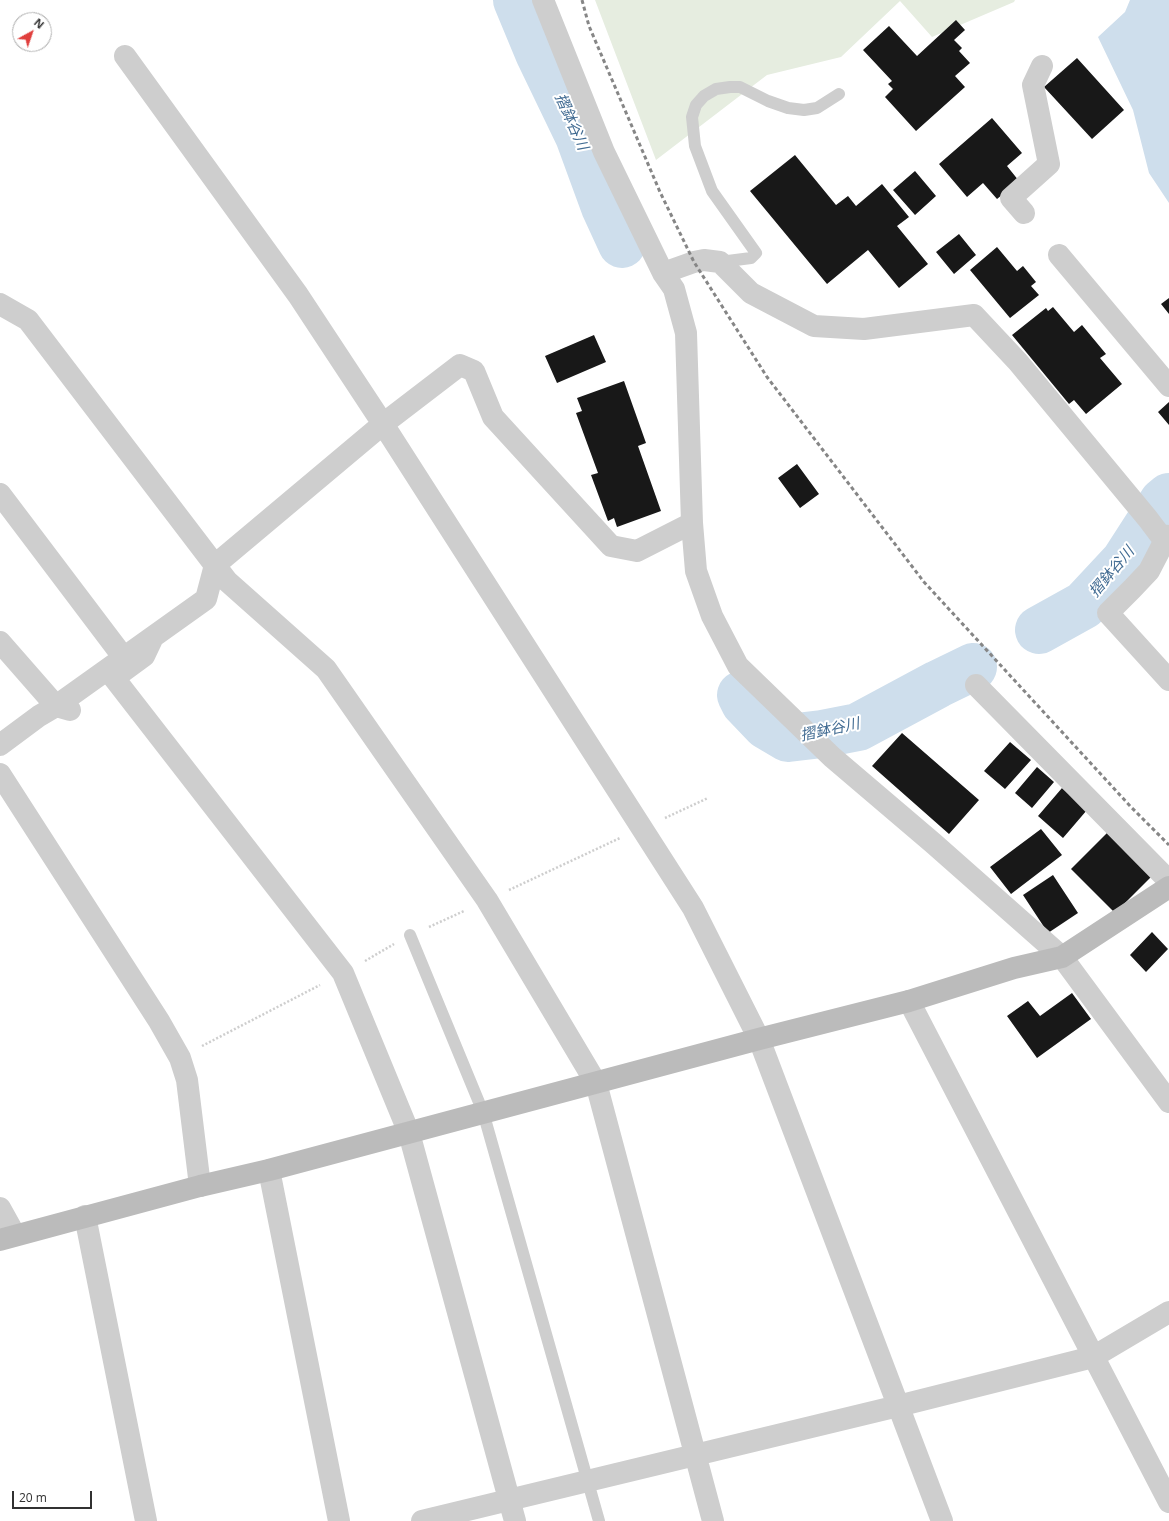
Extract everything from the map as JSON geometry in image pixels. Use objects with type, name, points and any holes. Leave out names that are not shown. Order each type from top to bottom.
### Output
[{"type":"street","points":[[542,0],[604,152],[663,272],[674,289],[686,333],[692,523],[696,571],[712,616],[738,666],[794,722],[1062,957],[1169,1102]]},
{"type":"street","points":[[125,56],[298,295],[643,828],[693,908],[759,1039],[942,1521]]},
{"type":"street","points":[[1024,213],[1011,198],[1049,164],[1033,86],[1042,66]]},
{"type":"street","points":[[1059,255],[1169,386]]},
{"type":"street","points":[[663,272],[704,260],[720,262],[751,293],[814,326],[864,329],[974,315],[1018,362],[1161,531],[1149,571],[1108,613],[1169,680]]},
{"type":"street","points":[[0,304],[28,320],[227,580],[326,669],[487,900],[596,1083],[713,1521]]},
{"type":"street","points":[[0,745],[206,599],[215,565],[382,424],[460,365],[474,371],[493,417],[611,546],[637,551],[692,523]]},
{"type":"street","points":[[0,494],[124,658]]},
{"type":"street","points":[[0,642],[56,706],[72,710],[144,656],[153,638]]},
{"type":"street","points":[[114,678],[343,973],[409,1133],[515,1521]]},
{"type":"street","points":[[976,685],[1169,881]]},
{"type":"street","points":[[0,774],[159,1021],[180,1058],[187,1080],[200,1186]]},
{"type":"street","points":[[0,1208],[7,1237],[200,1186],[269,1170],[759,1039],[908,1001],[1014,968],[1062,957],[1169,888]]},
{"type":"street","points":[[908,1001],[1169,1502]]},
{"type":"street","points":[[269,1170],[339,1521]]},
{"type":"street","points":[[85,1216],[146,1521]]},
{"type":"street","points":[[422,1521],[898,1406],[1093,1357],[1169,1312]]},
{"type":"lane","points":[[720,262],[751,258],[756,253],[712,191],[695,146],[692,117],[696,105],[704,96],[716,89],[730,86],[740,87],[768,101],[788,108],[804,110],[817,108],[839,94]]},
{"type":"lane","points":[[410,935],[483,1112],[599,1521]]},
{"type":"path","points":[[180,1058],[343,973],[410,935],[708,798]]},
{"type":"shaded area","points":[[595,0],[1015,0],[1014,2],[932,37],[900,1],[841,57],[767,75],[656,160]]},
{"type":"water","points":[[1130,0],[1169,0],[1169,203],[1149,173],[1133,110],[1098,37],[1125,12]]},
{"type":"water","points":[[1169,476],[1169,513],[1160,520],[1143,499]]},
{"type":"building","points":[[956,20],[965,30],[954,40],[962,48],[959,51],[970,63],[955,76],[965,87],[916,131],[885,97],[893,89],[888,84],[892,81],[863,50],[889,26],[917,56]]},
{"type":"building","points":[[1077,58],[1124,110],[1092,139],[1044,87]]},
{"type":"building","points":[[992,118],[1022,153],[1007,166],[1019,181],[997,199],[983,183],[967,197],[939,164]]},
{"type":"building","points":[[795,155],[836,205],[848,196],[856,206],[882,184],[909,217],[897,226],[928,264],[899,288],[868,250],[827,284],[750,191]]},
{"type":"building","points":[[915,171],[936,196],[915,215],[893,190]]},
{"type":"building","points":[[959,234],[976,255],[954,274],[936,252]]},
{"type":"building","points":[[997,247],[1017,271],[1023,266],[1036,282],[1031,286],[1039,295],[1010,318],[970,270]]},
{"type":"building","points":[[1169,298],[1169,314],[1161,304]]},
{"type":"building","points":[[1053,307],[1074,332],[1082,325],[1106,354],[1100,358],[1122,384],[1086,414],[1074,400],[1069,404],[1012,335],[1046,308],[1048,311]]},
{"type":"building","points":[[594,335],[606,362],[557,383],[545,356]]},
{"type":"building","points":[[624,381],[646,443],[638,446],[661,511],[617,527],[614,518],[608,521],[591,475],[598,473],[576,413],[582,411],[577,398]]},
{"type":"building","points":[[1169,402],[1169,425],[1158,412]]},
{"type":"building","points":[[797,464],[819,494],[800,508],[778,478]]},
{"type":"building","points":[[902,733],[979,800],[949,834],[872,766]]},
{"type":"building","points":[[1010,742],[1031,760],[1005,789],[984,771]]},
{"type":"building","points":[[1037,767],[1054,782],[1032,808],[1015,793]]},
{"type":"building","points":[[1062,788],[1087,810],[1063,838],[1038,816]]},
{"type":"building","points":[[1041,829],[1062,855],[1011,894],[990,867]]},
{"type":"building","points":[[1109,831],[1153,875],[1115,913],[1071,869]]},
{"type":"building","points":[[1053,875],[1078,913],[1048,933],[1023,895]]},
{"type":"building","points":[[1152,932],[1168,949],[1146,972],[1130,955]]},
{"type":"building","points":[[1072,993],[1091,1019],[1037,1058],[1007,1016],[1028,1001],[1040,1016]]},
{"type":"waterway","name":"摺鉢谷川","points":[[517,0],[539,53],[579,136],[605,207],[622,244]]},
{"type":"waterway","name":"摺鉢谷川","points":[[1039,630],[1084,605],[1125,561],[1163,502],[1169,497]]},
{"type":"waterway","name":"摺鉢谷川","points":[[741,695],[745,703],[766,725],[788,738],[822,734],[858,727],[973,667]]},
{"type":"railway","points":[[582,0],[589,26],[660,192],[694,262],[767,377],[924,582],[1131,807],[1169,845]]}]
